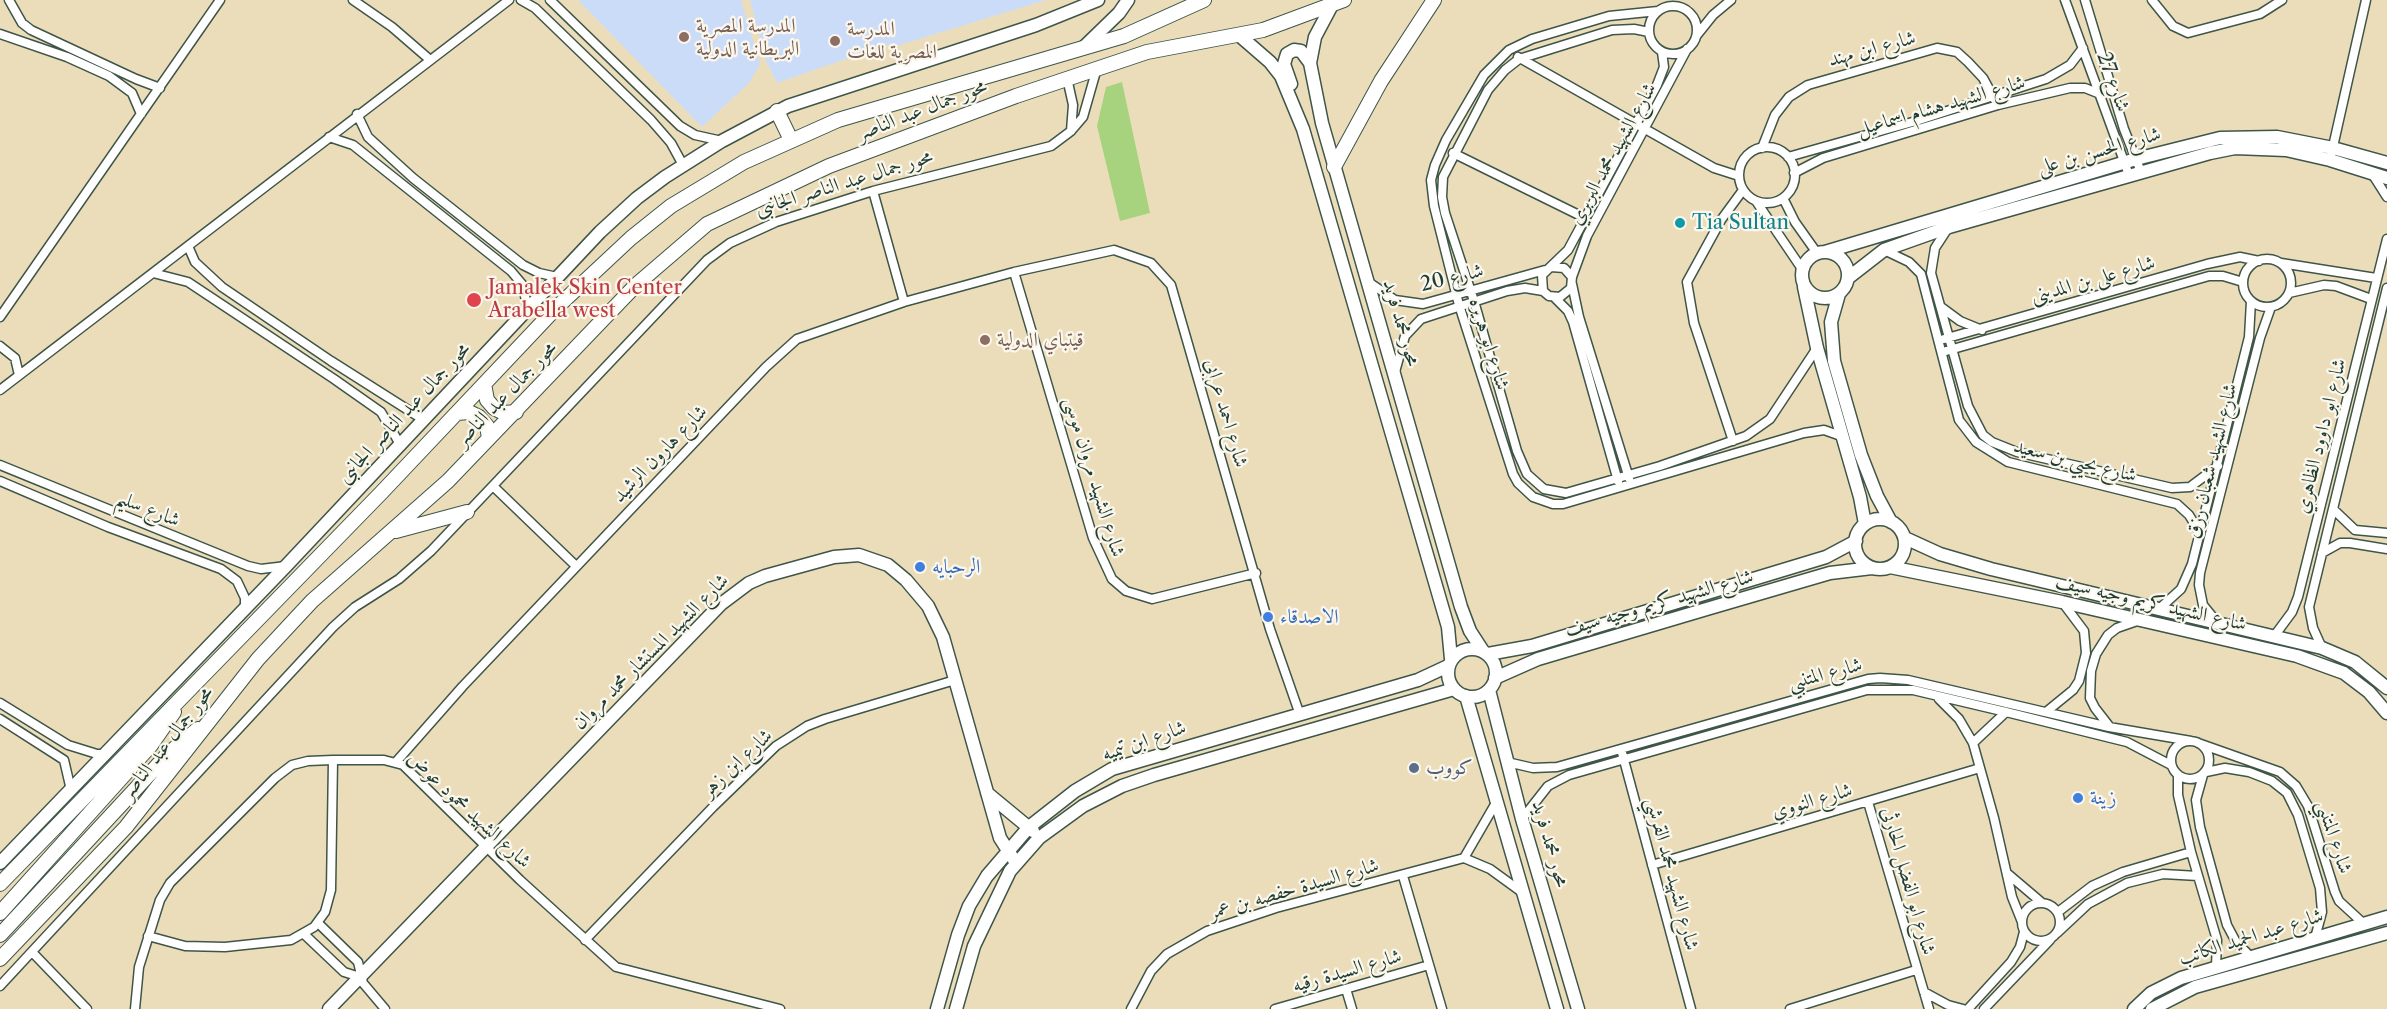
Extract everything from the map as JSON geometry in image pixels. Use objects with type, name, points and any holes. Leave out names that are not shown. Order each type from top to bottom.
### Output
[{"type":"main road","name":"محور جمال عبد الناصر","points":[[0,884],[22,850],[112,758],[187,690],[457,413],[570,293],[630,238],[700,186],[790,140],[838,120],[1144,29],[1204,0]]},
{"type":"main road","points":[[1334,167],[1381,81],[1434,0]]},
{"type":"main road","name":"محور جمال عبد الناصر","points":[[0,959],[126,827],[258,659],[312,601],[448,481],[636,285],[707,224],[829,166],[1067,78],[1160,49],[1240,36],[1282,24],[1338,2]]},
{"type":"main road","points":[[777,111],[790,140]]},
{"type":"main road","points":[[484,384],[485,395],[490,404],[499,411],[516,412]]},
{"type":"main road","points":[[457,413],[469,412],[479,417],[487,426],[489,438]]},
{"type":"main road","points":[[391,532],[468,512]]},
{"type":"main road","points":[[0,913],[151,746],[187,690]]},
{"type":"main road","points":[[0,935],[168,754],[208,722]]},
{"type":"street","points":[[9,0],[22,23],[31,30],[136,80],[160,88]]},
{"type":"street","points":[[0,317],[220,0]]},
{"type":"street","points":[[352,0],[398,31],[429,59]]},
{"type":"street","points":[[0,390],[508,0]]},
{"type":"street","points":[[521,0],[535,8],[651,120],[671,144],[682,165]]},
{"type":"street","points":[[535,8],[548,0],[687,131],[703,138],[722,141]]},
{"type":"street","name":"محور جمال عبد الناصر الجانبى","points":[[0,863],[22,850],[71,790],[112,758],[245,608],[401,446],[620,212],[682,165],[777,111],[1047,21],[1098,0]]},
{"type":"street","points":[[1083,48],[1107,26],[1128,0]]},
{"type":"street","points":[[1672,6],[1681,0]]},
{"type":"street","points":[[1696,35],[1697,28],[1692,14],[1680,6],[1658,10],[1651,20],[1649,32],[1656,47],[1662,52],[1675,54],[1687,49],[1713,15],[1731,0]]},
{"type":"street","name":"شارع 27","points":[[2065,0],[2113,132],[2135,174]]},
{"type":"street","name":"شارع 27","points":[[2085,0],[2124,129],[2130,161]]},
{"type":"street","points":[[2152,0],[2173,26],[2188,33],[2260,14],[2282,0]]},
{"type":"street","points":[[2331,154],[2366,0]]},
{"type":"street","name":"محور محمد فريد","points":[[1338,2],[1315,37],[1310,63],[1334,167],[1370,283],[1461,607],[1470,631],[1485,653]]},
{"type":"street","name":"شارع ابو هريره","points":[[1658,10],[1609,16],[1532,39],[1509,50],[1484,75],[1446,140],[1431,180],[1434,206],[1459,305],[1513,474],[1525,491],[1542,502],[1563,504],[1804,433],[1824,430],[1841,436]]},
{"type":"street","name":"شارع ابو هريره","points":[[1649,32],[1634,29],[1612,30],[1519,59],[1505,70],[1488,90],[1453,153],[1443,177],[1442,197],[1504,409],[1527,474],[1544,489],[1566,493],[1733,441],[1758,430],[1770,419],[1817,348]]},
{"type":"street","points":[[26,42],[25,34],[31,30]]},
{"type":"street","points":[[0,34],[98,70],[129,90],[141,114]]},
{"type":"street","name":"محور محمد فريد","points":[[1240,36],[1270,62],[1289,95],[1303,129],[1441,605],[1449,637],[1450,663]]},
{"type":"street","name":"شارع ابن مهند","points":[[1762,148],[1774,115],[1789,97],[1808,85],[1937,48],[1957,52],[1968,62],[1998,105]]},
{"type":"street","name":"شارع الشهيد هشام اسماعيل","points":[[1788,157],[2054,76],[2070,65],[2083,48]]},
{"type":"street","name":"شارع الشهيد محمد البربري","points":[[1631,485],[1579,317],[1572,280],[1582,246],[1687,49]]},
{"type":"street","points":[[1289,95],[1291,84],[1284,64],[1285,57],[1290,51],[1298,50],[1310,63]]},
{"type":"street","points":[[1509,50],[1519,59],[1714,168],[1739,176]]},
{"type":"street","name":"شارع الشهيد محمد البربري","points":[[1548,268],[1568,250],[1583,217],[1662,75],[1662,52]]},
{"type":"street","name":"محور جمال عبد الناصر الجانبى","points":[[0,986],[333,627],[355,607],[415,565],[494,487],[685,282],[718,251],[748,233],[776,222],[873,191],[1035,150],[1056,142],[1071,131],[1086,110],[1097,68]]},
{"type":"street","points":[[1067,78],[1073,105],[1071,131]]},
{"type":"street","points":[[129,90],[135,86],[136,80]]},
{"type":"street","name":"شارع الشهيد هشام اسماعيل","points":[[1794,173],[1823,158],[1998,105],[2070,88],[2085,88],[2100,94]]},
{"type":"street","points":[[651,120],[662,109]]},
{"type":"street","points":[[357,114],[368,137],[413,178],[523,265],[539,273],[558,277]]},
{"type":"street","points":[[2113,132],[2124,129]]},
{"type":"street","name":"شارع الحسن بن على","points":[[1821,252],[2130,161],[2239,136],[2277,137],[2331,154],[2373,175],[2387,178]]},
{"type":"street","points":[[329,137],[344,140],[356,147],[517,277],[525,291],[528,308]]},
{"type":"street","points":[[356,147],[359,141],[368,137]]},
{"type":"street","points":[[1755,201],[1770,203],[1783,198],[1792,187],[1794,173],[1788,157],[1776,149],[1762,148],[1746,158],[1739,176],[1743,190],[1755,201],[1802,268],[1817,348],[1860,497],[1865,524]]},
{"type":"street","name":"شارع الحسن بن على","points":[[1848,278],[1884,250],[1949,227],[2235,148],[2331,154],[2387,163]]},
{"type":"street","points":[[1453,153],[1583,217]]},
{"type":"street","points":[[2373,175],[2387,197]]},
{"type":"street","points":[[1733,441],[1694,323],[1687,282],[1721,220],[1743,190]]},
{"type":"street","points":[[873,191],[904,302]]},
{"type":"street","points":[[1783,198],[1795,222],[1821,252],[1840,257],[1845,263],[1848,278],[1839,294],[1831,322],[1834,361],[1860,455],[1876,496],[1905,538],[1903,555],[1890,567],[1872,568],[1859,557],[1856,541],[1865,524],[1873,520],[1892,522]]},
{"type":"street","points":[[463,232],[471,223]]},
{"type":"street","name":"شارع يحيي بن سعيد","points":[[1949,227],[1935,248],[1931,273],[1952,350],[1976,424],[1983,435],[2004,447],[2181,489],[2199,482],[2218,466]]},
{"type":"street","name":"شارع ابو داوود الظاهري","points":[[2275,635],[2292,612],[2298,597],[2387,238]]},
{"type":"street","points":[[188,246],[201,269],[230,293],[342,369],[424,420]]},
{"type":"street","name":"شارع احمد عرابى","points":[[1014,272],[1114,250],[1143,259],[1165,275],[1171,285],[1186,333],[1279,657],[1300,715]]},
{"type":"street","name":"شارع يحيي بن سعيد","points":[[1884,250],[1909,262],[1921,274],[1959,420],[1966,432],[1985,450],[1998,458],[2024,467],[2177,504],[2189,514],[2200,533]]},
{"type":"street","points":[[1802,268],[1806,261],[1821,252]]},
{"type":"street","name":"شارع على بن المدينى","points":[[1937,341],[2207,264],[2240,257],[2259,261]]},
{"type":"street","points":[[2279,263],[2290,276],[2289,293],[2282,302],[2271,307],[2257,305],[2251,301],[2243,282],[2247,269],[2266,259],[2376,278]]},
{"type":"street","points":[[1555,298],[1568,292],[1572,280],[1563,268],[1548,268],[1540,280],[1543,291],[1555,298],[1568,311],[1573,322],[1620,488]]},
{"type":"street","name":"شارع 20","points":[[1370,283],[1388,296],[1408,304],[1423,304],[1548,268]]},
{"type":"street","points":[[188,282],[193,272],[201,269]]},
{"type":"street","name":"شارع هارون الرشيد","points":[[396,762],[463,686],[788,345],[818,329],[904,302],[1014,272]]},
{"type":"street","name":"شارع الشهيد مروان موسى","points":[[1014,272],[1094,538],[1112,579],[1126,591],[1152,599],[1256,573]]},
{"type":"street","points":[[153,273],[188,282],[334,379],[381,412],[401,446]]},
{"type":"street","name":"شارع على بن المدينى","points":[[1940,353],[2209,276],[2223,276],[2243,282]]},
{"type":"street","points":[[2289,293],[2324,285],[2336,286],[2371,299]]},
{"type":"street","points":[[1804,287],[1820,298],[1839,294]]},
{"type":"street","name":"شارع ابو داوود الظاهري","points":[[2322,648],[2311,622],[2309,607],[2387,288]]},
{"type":"street","name":"شارع 20","points":[[1395,372],[1402,343],[1414,324],[1428,315],[1516,289],[1543,291]]},
{"type":"street","name":"شارع الشهيد شعبان رزق","points":[[2216,621],[2203,605],[2199,585],[2218,466],[2249,337],[2251,301]]},
{"type":"street","points":[[1941,307],[1960,321],[1982,330]]},
{"type":"street","name":"شارع الشهيد شعبان رزق","points":[[2160,609],[2186,581],[2200,533],[2213,502],[2271,307]]},
{"type":"street","points":[[0,346],[15,358],[19,375]]},
{"type":"street","points":[[334,379],[342,369]]},
{"type":"street","name":"شارع سليم","points":[[0,465],[248,566],[261,569],[286,566]]},
{"type":"street","name":"شارع سليم","points":[[0,481],[108,527],[230,574],[242,589],[245,608]]},
{"type":"street","points":[[494,487],[576,566]]},
{"type":"street","points":[[59,507],[65,492]]},
{"type":"street","points":[[2334,510],[2355,530],[2387,533]]},
{"type":"street","points":[[108,527],[114,512]]},
{"type":"street","points":[[171,550],[176,538]]},
{"type":"street","name":"شارع الشهيد كريم وجيه سيف","points":[[1905,538],[1930,550],[1973,564],[2322,648],[2355,662],[2387,688]]},
{"type":"street","name":"شارع الشهيد كريم وجيه سيف","points":[[1485,653],[1532,646],[1803,564],[1839,552],[1856,541]]},
{"type":"street","points":[[2322,553],[2340,543],[2387,549]]},
{"type":"street","name":"شارع الشهيد المستشار محمد مروان","points":[[329,1009],[721,604],[749,583],[781,570],[850,555],[866,556],[888,565],[906,580],[927,605],[943,637],[986,792],[1006,851],[1016,863]]},
{"type":"street","name":"شارع الشهيد كريم وجيه سيف","points":[[1890,567],[2062,602],[2321,663],[2358,683],[2387,712]]},
{"type":"street","name":"شارع الشهيد كريم وجيه سيف","points":[[1492,684],[1538,659],[1830,573],[1872,568]]},
{"type":"street","points":[[2046,712],[2073,690],[2081,675],[2086,653],[2084,631],[2062,602]]},
{"type":"street","points":[[2109,727],[2090,698],[2091,671],[2102,642],[2108,635],[2116,628],[2140,620]]},
{"type":"street","points":[[1469,648],[1485,653],[1495,665],[1492,684],[1474,697],[1454,690],[1448,678],[1450,663],[1469,648]]},
{"type":"street","name":"شارع ابن تيميه","points":[[937,1009],[952,953],[969,906],[987,876],[1006,851],[1029,827],[1075,791],[1112,769],[1418,680],[1450,663]]},
{"type":"street","name":"شارع المتنبي","points":[[1507,762],[1546,768],[1868,679],[1908,680],[2109,727],[2195,742],[2280,772],[2296,786],[2308,806],[2339,901],[2364,924]]},
{"type":"street","name":"شارع ابن زهر","points":[[585,940],[713,807],[776,746],[807,726],[825,719],[955,680]]},
{"type":"street","name":"محور محمد فريد","points":[[1492,684],[1507,762],[1522,819],[1578,1009]]},
{"type":"street","name":"شارع المتنبي","points":[[1522,819],[1541,793],[1558,779],[1860,691],[1891,688],[2006,712],[2127,742],[2170,765]]},
{"type":"street","name":"شارع ابن تيميه","points":[[956,1009],[974,946],[991,906],[1016,863],[1040,838],[1083,806],[1133,783],[1454,690]]},
{"type":"street","name":"محور محمد فريد","points":[[1466,696],[1557,1009]]},
{"type":"street","points":[[1935,696],[1959,719],[1973,743],[2012,897],[2024,932],[2011,962],[1968,1009]]},
{"type":"street","points":[[0,703],[69,745],[112,758]]},
{"type":"street","points":[[1973,743],[2006,712]]},
{"type":"street","points":[[0,719],[60,757],[68,768],[71,790]]},
{"type":"street","points":[[2205,773],[2195,779],[2186,780],[2178,776],[2170,765],[2173,751],[2178,745],[2195,742],[2208,752],[2209,759],[2205,773],[2196,800],[2200,827],[2227,925],[2236,942],[2252,957]]},
{"type":"street","points":[[60,757],[69,753],[69,745]]},
{"type":"street","name":"شارع الشهيد محمد القرشي","points":[[1621,749],[1691,1009]]},
{"type":"street","points":[[148,936],[185,946],[225,947],[278,942],[304,935],[318,923],[328,905],[331,890],[333,760]]},
{"type":"street","name":"شارع الشهيد محمود عوض","points":[[135,1009],[139,967],[160,900],[170,883],[275,778],[292,765],[308,761],[333,760],[396,762],[616,968],[780,1009]]},
{"type":"street","name":"شارع النووي","points":[[1652,865],[1980,768]]},
{"type":"street","name":"شارع المتنبي","points":[[2205,773],[2224,768],[2249,772],[2272,781],[2287,793],[2298,815],[2320,888],[2322,912],[2315,938]]},
{"type":"street","points":[[2178,776],[2178,795],[2191,852],[2217,940],[2216,967]]},
{"type":"street","points":[[986,792],[1040,838]]},
{"type":"street","points":[[1497,800],[1464,858],[1502,877],[1524,894]]},
{"type":"street","name":"شارع ابو الفضل الحارثى","points":[[1868,802],[1929,1009]]},
{"type":"street","points":[[2058,912],[2092,886],[2123,872],[2191,852]]},
{"type":"street","name":"شارع السيدة حفصه بن عمر","points":[[1131,1009],[1151,971],[1167,954],[1207,932],[1276,908],[1464,858]]},
{"type":"street","points":[[2008,874],[2041,902],[2048,904],[2058,912],[2060,927],[2054,936],[2036,941],[2024,932]]},
{"type":"street","points":[[1984,1009],[2088,904],[2127,883],[2163,874],[2198,876]]},
{"type":"street","points":[[1403,876],[1442,1009]]},
{"type":"street","points":[[2022,922],[2028,908],[2041,902]]},
{"type":"street","name":"شارع عبد الحميد الكاتب","points":[[2134,1009],[2151,993],[2170,982],[2387,917]]},
{"type":"street","points":[[318,923],[358,962],[360,977],[367,990],[385,1009]]},
{"type":"street","name":"شارع عبد الحميد الكاتب","points":[[2152,1009],[2173,996],[2195,987],[2387,933]]},
{"type":"street","points":[[304,935],[344,972],[360,977]]},
{"type":"street","points":[[32,952],[87,1009]]},
{"type":"street","name":"شارع السيدة رقيه","points":[[1275,1009],[1429,965]]},
{"type":"street","name":"شارع ابو الفضل الحارثى","points":[[1790,1009],[1916,970]]},
{"type":"street","points":[[1346,989],[1352,1009]]},
{"type":"street","points":[[1923,992],[1948,1005],[1963,1009]]},
{"type":"shaded area","name":"المدرسة المصرية البريطانية الدولية","points":[[578,0],[741,0],[760,64],[749,83],[702,127]]},
{"type":"shaded area","name":"المدرسة المصرية للغات","points":[[750,0],[1046,0],[890,48],[889,44],[777,83],[766,61]]},
{"type":"green space","points":[[1122,82],[1150,213],[1120,221],[1097,126],[1106,87]]},
{"type":"place","name":"المدرسة المصرية البريطانية الدولية","points":[[684,37]]},
{"type":"place","name":"المدرسة المصرية للغات","points":[[835,41]]},
{"type":"place","name":"Tia Sultan","points":[[1680,223]]},
{"type":"place","name":"Jamalek Skin Center Arabella west","points":[[474,300]]},
{"type":"place","name":"قيتباي الدولية","points":[[985,340]]},
{"type":"place","name":"الرحبايه","points":[[920,567]]},
{"type":"place","name":"الاصدقاء","points":[[1268,617]]},
{"type":"place","name":"كووب","points":[[1414,768]]},
{"type":"place","name":"زينة","points":[[2078,798]]}]
